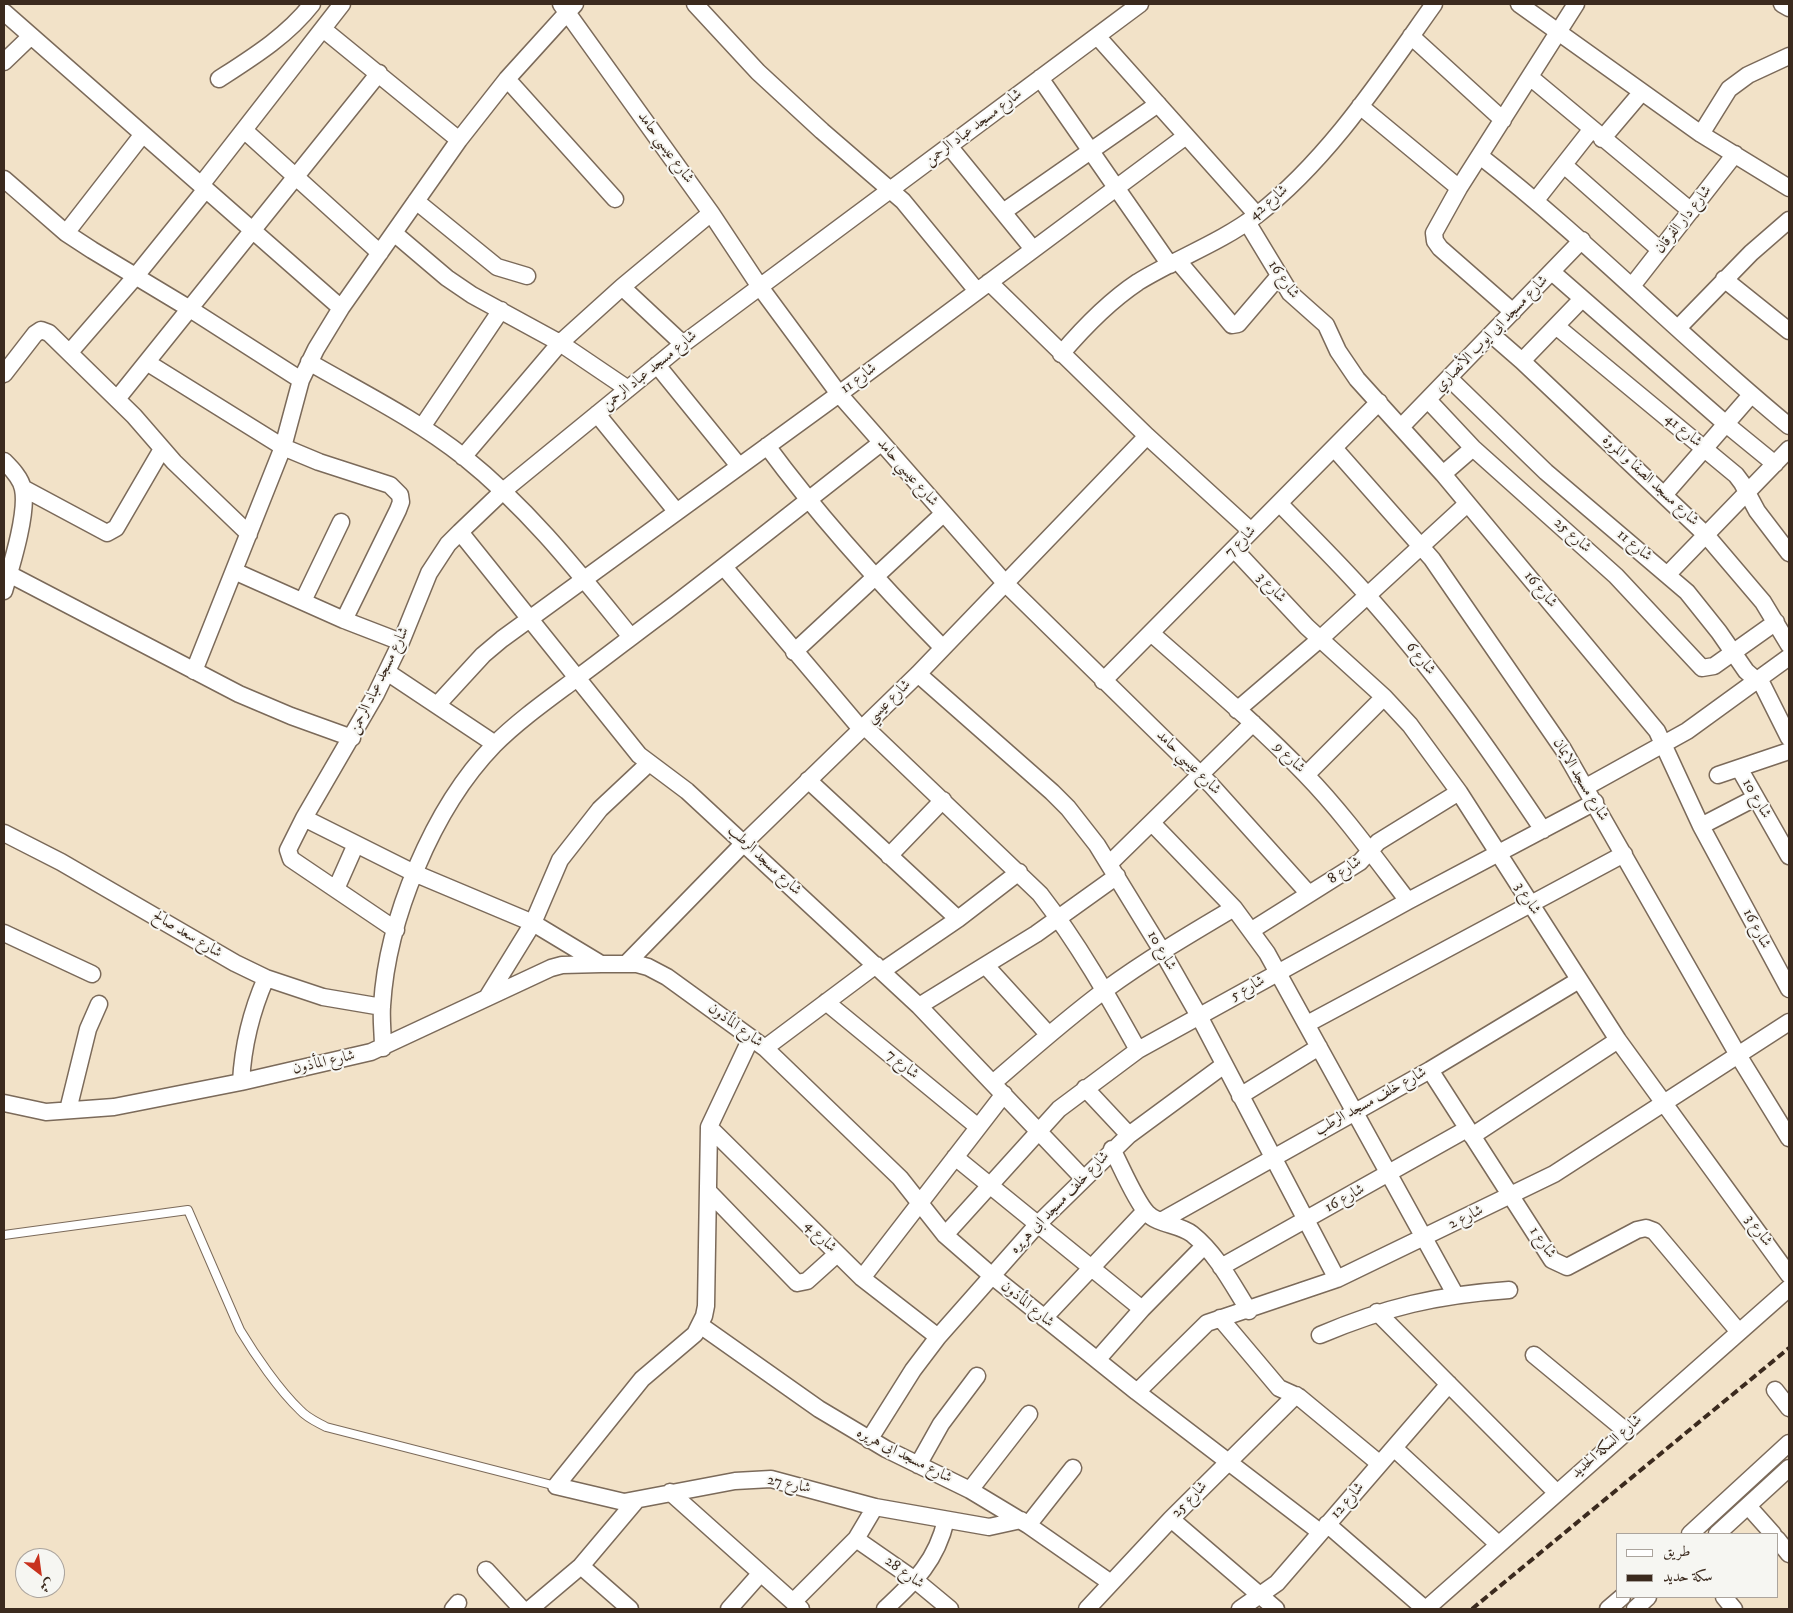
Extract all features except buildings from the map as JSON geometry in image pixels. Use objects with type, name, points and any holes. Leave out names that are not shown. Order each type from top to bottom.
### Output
[{"type":"street","points":[[219,79],[260,52],[290,29],[312,4]]},
{"type":"street","points":[[70,352],[135,277],[244,130],[342,4]]},
{"type":"street","points":[[695,4],[758,72],[822,131],[891,190],[983,286],[1061,354],[1147,436],[1252,531]]},
{"type":"street","name":"شارع مسجد عباد الرحمن","points":[[336,889],[291,859],[288,850],[304,818],[352,738],[388,672],[429,573],[448,544],[503,491],[683,344],[1140,4]]},
{"type":"street","name":"شارع 42","points":[[1061,354],[1084,327],[1110,303],[1139,282],[1252,218],[1290,187],[1360,106],[1434,4]]},
{"type":"street","points":[[1519,4],[1641,93],[1701,134],[1789,188]]},
{"type":"street","points":[[1513,312],[1435,241],[1434,233],[1437,224],[1459,188],[1576,4]]},
{"type":"street","points":[[1782,4],[1789,8]]},
{"type":"street","points":[[194,670],[283,447],[301,380],[308,362],[341,308],[459,140],[568,6]]},
{"type":"street","name":"شارع عيسي حامد","points":[[568,6],[760,287],[839,394],[1006,584],[1103,681],[1201,774],[1309,894]]},
{"type":"street","points":[[4,12],[30,37],[341,308]]},
{"type":"street","points":[[323,29],[459,140]]},
{"type":"street","name":"شارع 16","points":[[1097,36],[1186,136],[1252,218],[1279,276],[1290,293],[1326,325],[1347,365],[1443,474],[1646,717],[1664,743],[1701,826],[1789,989]]},
{"type":"street","points":[[1412,36],[1503,120]]},
{"type":"street","points":[[4,62],[30,37]]},
{"type":"street","points":[[1701,134],[1729,89],[1748,75],[1789,56]]},
{"type":"street","points":[[117,399],[148,363],[378,73]]},
{"type":"street","points":[[1530,77],[1690,211]]},
{"type":"street","points":[[1040,78],[1117,188],[1174,263],[1232,325],[1238,324],[1279,276]]},
{"type":"street","points":[[507,80],[615,199]]},
{"type":"street","points":[[1536,200],[1564,165],[1641,93]]},
{"type":"street","points":[[1003,212],[1158,104]]},
{"type":"street","points":[[1360,106],[1459,188]]},
{"type":"street","points":[[244,130],[380,253]]},
{"type":"street","points":[[66,233],[143,134]]},
{"type":"street","name":"شارع 11","points":[[437,705],[483,655],[529,619],[839,394],[1186,136]]},
{"type":"street","points":[[949,146],[1033,249]]},
{"type":"street","name":"شارع دار الفرقان","points":[[1632,286],[1735,154]]},
{"type":"street","points":[[1480,156],[1536,200],[1582,240],[1752,395],[1789,426]]},
{"type":"street","points":[[1564,165],[1660,250]]},
{"type":"street","points":[[4,179],[66,233],[301,380]]},
{"type":"street","points":[[416,201],[497,267],[527,276]]},
{"type":"street","points":[[463,457],[560,343],[622,287],[711,213]]},
{"type":"street","points":[[1678,328],[1724,279],[1789,220]]},
{"type":"street","points":[[394,233],[447,278],[472,295],[560,343],[628,389]]},
{"type":"street","name":"شارع مسجد ابى ايوب الأنصاري","points":[[1401,427],[1582,240]]},
{"type":"street","points":[[1552,272],[1726,424],[1775,464]]},
{"type":"street","points":[[1724,279],[1789,332]]},
{"type":"street","points":[[622,287],[683,344]]},
{"type":"street","points":[[1522,361],[1582,299]]},
{"type":"street","points":[[422,427],[501,310]]},
{"type":"street","name":"شارع 41","points":[[1556,326],[1736,475],[1748,492],[1757,512],[1789,553]]},
{"type":"street","points":[[4,374],[38,331],[49,333],[117,399],[162,448],[249,534]]},
{"type":"street","name":"شارع مسجد الصفا و المروة","points":[[1491,334],[1706,535],[1752,587],[1789,645]]},
{"type":"street","points":[[308,362],[422,427],[463,457],[503,491],[557,546],[631,637]]},
{"type":"street","points":[[148,363],[283,447],[319,462],[383,482],[396,489],[400,495],[401,502],[398,510],[344,620]]},
{"type":"street","points":[[657,365],[739,466]]},
{"type":"street","name":"شارع 11","points":[[1449,378],[1546,472],[1668,574],[1703,612],[1746,671],[1766,689],[1789,738]]},
{"type":"street","points":[[1664,495],[1752,395]]},
{"type":"street","name":"شارع 25","points":[[1428,400],[1473,448],[1616,576],[1702,668],[1714,666],[1733,652]]},
{"type":"street","name":"شارع 7","points":[[1103,681],[1379,402]]},
{"type":"street","points":[[597,414],[676,511]]},
{"type":"street","name":"شارع عيسي","points":[[626,964],[744,843],[918,674],[1147,436]]},
{"type":"street","points":[[383,1048],[382,1008],[396,930],[414,873],[450,801],[464,780],[495,744],[577,678],[724,567],[881,443]]},
{"type":"street","points":[[767,446],[807,501],[875,578],[943,648]]},
{"type":"street","points":[[23,488],[107,533],[116,528],[162,448]]},
{"type":"street","name":"شارع مسجد الايمان","points":[[1334,448],[1420,545],[1563,749],[1738,1055],[1783,1116],[1789,1138]]},
{"type":"street","points":[[1443,474],[1473,448]]},
{"type":"street","points":[[1668,574],[1789,449]]},
{"type":"street","points":[[4,460],[17,476],[23,488],[21,519],[4,591]]},
{"type":"street","name":"شارع 6","points":[[1279,503],[1367,595],[1442,686],[1543,830]]},
{"type":"street","points":[[1237,710],[1320,639],[1420,545],[1467,504]]},
{"type":"street","points":[[794,652],[943,514]]},
{"type":"street","points":[[303,601],[341,522]]},
{"type":"street","name":"شارع مسجد الرطب","points":[[460,532],[648,764],[678,784],[919,1006],[1083,1178]]},
{"type":"street","name":"شارع 3","points":[[1234,549],[1320,639],[1384,697],[1410,726],[1459,792],[1499,853],[1529,904],[1618,1040],[1789,1275]]},
{"type":"street","points":[[724,567],[794,652],[862,728],[943,800],[1019,872],[1059,918],[1105,990],[1138,1050]]},
{"type":"street","points":[[234,571],[344,620],[401,642]]},
{"type":"street","points":[[8,574],[265,706],[352,738]]},
{"type":"street","points":[[1733,652],[1776,622]]},
{"type":"street","name":"شارع 9","points":[[1151,633],[1252,723],[1306,775],[1338,811],[1408,901]]},
{"type":"street","points":[[1586,787],[1706,719],[1789,657]]},
{"type":"street","points":[[388,672],[495,744]]},
{"type":"street","name":"شارع 10","points":[[918,674],[1062,803],[1081,823],[1113,870],[1199,1016],[1337,1279]]},
{"type":"street","points":[[1306,775],[1384,697]]},
{"type":"street","points":[[919,1006],[986,966],[1059,918],[1113,870],[1152,823],[1252,723]]},
{"type":"street","points":[[1718,775],[1789,751]]},
{"type":"street","points":[[488,996],[534,923],[560,860],[600,809],[648,764]]},
{"type":"street","name":"شارع 10","points":[[1739,768],[1789,856]]},
{"type":"street","points":[[808,780],[958,919]]},
{"type":"street","name":"شارع 8","points":[[1252,930],[1360,862],[1378,842],[1459,792]]},
{"type":"street","points":[[1701,826],[1756,798]]},
{"type":"street","points":[[889,856],[943,800]]},
{"type":"street","name":"شارع 5","points":[[945,1235],[1038,1130],[1085,1088],[1138,1050],[1408,901],[1595,802]]},
{"type":"street","points":[[304,818],[414,873],[534,923],[601,964]]},
{"type":"street","points":[[1152,823],[1234,908],[1252,930],[1279,972],[1354,1112],[1426,1237],[1456,1294]]},
{"type":"street","name":"شارع سعد صالح","points":[[4,833],[62,862],[235,963],[266,978],[323,997],[382,1008]]},
{"type":"street","points":[[356,844],[336,889],[396,930]]},
{"type":"street","points":[[1307,1024],[1624,854]]},
{"type":"street","points":[[765,1048],[826,1002],[958,919],[1019,872]]},
{"type":"street","points":[[862,1278],[978,1127],[998,1088],[1048,1034],[1105,990],[1162,951],[1234,908]]},
{"type":"street","points":[[4,932],[92,974]]},
{"type":"street","name":"شارع المأذون","points":[[4,1104],[46,1112],[114,1107],[241,1082],[383,1048],[488,996],[551,968],[562,965],[642,965],[658,971],[765,1048],[900,1178],[945,1235],[991,1275],[1137,1392],[1228,1461],[1324,1528],[1426,1609]]},
{"type":"street","points":[[986,966],[1048,1034]]},
{"type":"street","points":[[241,1082],[242,1054],[248,1028],[266,978]]},
{"type":"street","name":"شارع خلف مسجد الرطب","points":[[1161,1221],[1272,1156],[1430,1070],[1579,980]]},
{"type":"street","name":"شارع 7","points":[[826,1002],[978,1127]]},
{"type":"street","points":[[68,1110],[88,1029],[99,1004]]},
{"type":"street","name":"شارع 2","points":[[1137,1392],[1199,1330],[1220,1318],[1249,1310],[1337,1279],[1511,1196],[1578,1161],[1789,1022]]},
{"type":"street","points":[[556,1486],[642,1379],[687,1342],[700,1325],[706,1306],[709,1127],[751,1038]]},
{"type":"street","name":"شارع 16","points":[[1221,1267],[1470,1132],[1618,1040]]},
{"type":"street","points":[[1240,1096],[1319,1047]]},
{"type":"street","name":"شارع خلف مسجد ابى هريره","points":[[869,1440],[913,1370],[938,1337],[1037,1225],[1112,1149],[1224,1065]]},
{"type":"street","name":"شارع 1","points":[[1430,1070],[1552,1260],[1567,1267],[1637,1230],[1646,1228],[1654,1231],[1739,1332]]},
{"type":"street","points":[[1085,1088],[1129,1135]]},
{"type":"street","name":"شارع 4","points":[[709,1127],[862,1278],[938,1337]]},
{"type":"street","points":[[1112,1149],[1145,1211],[1161,1221],[1182,1228],[1204,1246],[1221,1267],[1249,1310]]},
{"type":"street","points":[[955,1157],[1142,1309]]},
{"type":"street","points":[[708,1191],[797,1283],[807,1281],[837,1254]]},
{"type":"street","points":[[1044,1318],[1145,1211]]},
{"type":"street","points":[[1097,1360],[1142,1309],[1204,1246]]},
{"type":"street","name":"شارع السكة الحديد","points":[[1426,1609],[1556,1492],[1789,1288]]},
{"type":"street","points":[[1320,1335],[1377,1312],[1456,1294],[1508,1290]]},
{"type":"street","points":[[1377,1312],[1556,1492]]},
{"type":"street","points":[[1220,1318],[1279,1388],[1296,1395],[1380,1464]]},
{"type":"street","name":"شارع مسجد ابى هريره","points":[[700,1325],[819,1409],[869,1440],[970,1490],[1025,1523],[1111,1583]]},
{"type":"street","points":[[1534,1355],[1626,1431]]},
{"type":"street","points":[[918,1464],[941,1424],[976,1376]]},
{"type":"street","name":"شارع 12","points":[[1240,1609],[1277,1583],[1449,1384]]},
{"type":"street","points":[[1775,1390],[1789,1408]]},
{"type":"street","name":"شارع 25","points":[[1096,1606],[1111,1583],[1228,1461],[1296,1395]]},
{"type":"street","points":[[970,1490],[1028,1414]]},
{"type":"street","points":[[1691,1533],[1789,1443]]},
{"type":"street","points":[[1394,1448],[1498,1544]]},
{"type":"street","points":[[1025,1523],[1073,1468]]},
{"type":"street","points":[[1718,1533],[1789,1468]]},
{"type":"street","name":"شارع 27","points":[[556,1486],[613,1501],[634,1502],[670,1492],[744,1480],[771,1479],[875,1507],[946,1520],[989,1527],[1025,1523]]},
{"type":"street","points":[[670,1492],[797,1606],[856,1539],[875,1507]]},
{"type":"street","points":[[530,1609],[581,1566],[634,1502]]},
{"type":"street","points":[[1748,1506],[1772,1533]]},
{"type":"street","points":[[1172,1519],[1276,1609]]},
{"type":"street","points":[[885,1609],[926,1568],[938,1546],[946,1520]]},
{"type":"street","name":"شارع 28","points":[[856,1539],[915,1580],[950,1609]]},
{"type":"street","points":[[1778,1540],[1789,1554]]},
{"type":"street","points":[[581,1566],[630,1609]]},
{"type":"street","points":[[486,1570],[522,1609]]},
{"type":"street","points":[[729,1609],[760,1574]]},
{"type":"street","points":[[1608,1609],[1621,1598]]},
{"type":"street","points":[[1634,1609],[1647,1598]]},
{"type":"street","points":[[1725,1598],[1734,1609]]},
{"type":"lane","points":[[4,1235],[188,1210],[240,1330],[250,1347],[300,1410],[311,1419],[326,1427],[556,1486]]},
{"type":"railway","points":[[1472,1609],[1789,1348]]}]
